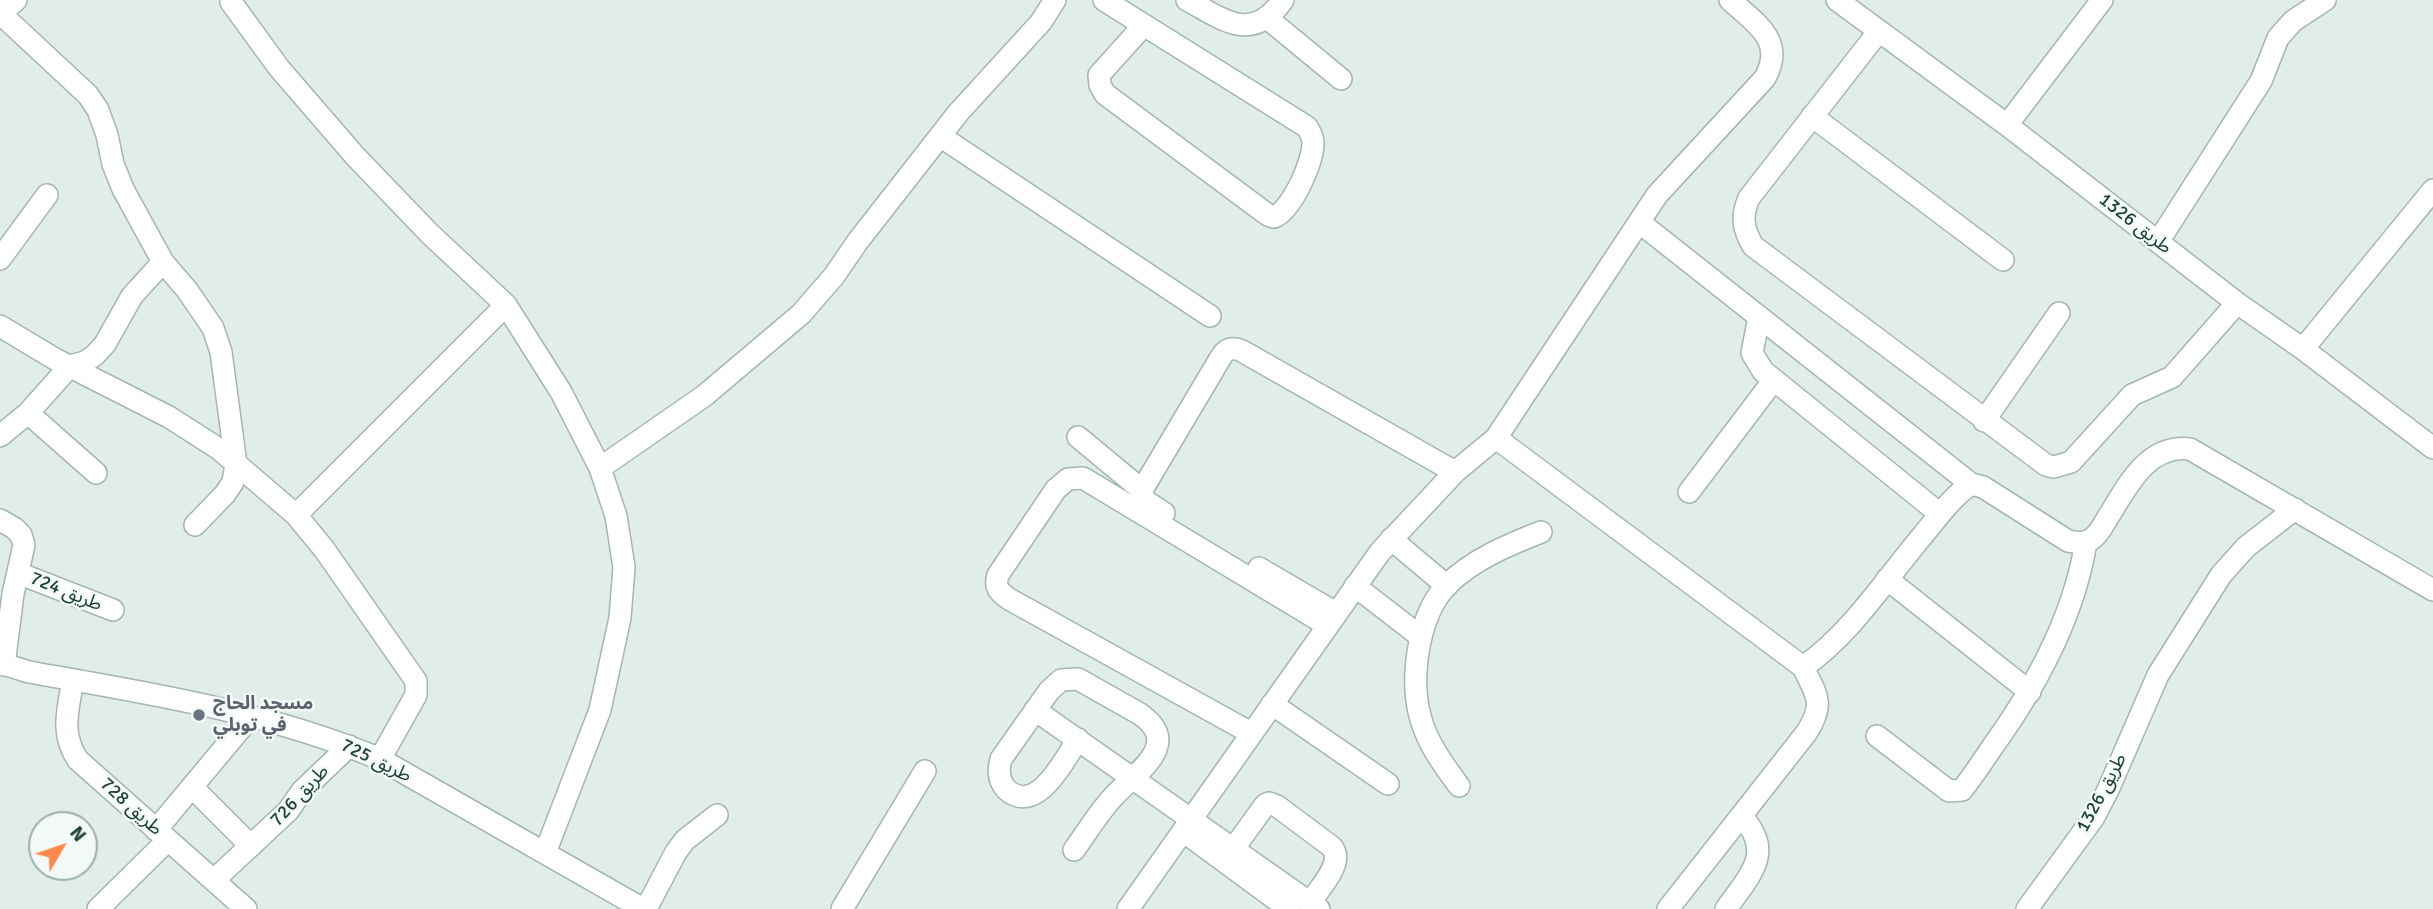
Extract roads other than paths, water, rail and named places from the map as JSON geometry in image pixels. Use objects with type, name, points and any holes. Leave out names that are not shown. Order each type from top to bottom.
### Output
[{"type":"street","points":[[16,0],[0,14],[76,82],[93,102],[107,135],[113,164],[123,189],[163,262],[187,290],[213,328],[226,377],[236,464],[233,482],[225,494],[195,525]]},
{"type":"street","points":[[600,468],[704,397],[801,314],[834,276],[940,136],[1041,22],[1055,0]]},
{"type":"street","points":[[1104,0],[1144,25],[1307,127],[1312,134],[1311,152],[1291,203],[1280,214],[1274,217],[1268,215],[1105,94],[1100,85],[1100,75],[1144,25]]},
{"type":"street","points":[[1187,0],[1232,24],[1246,26],[1267,18],[1283,0]]},
{"type":"street","points":[[1128,909],[1331,619],[1391,538],[1455,472],[1496,438],[1657,195],[1765,78],[1772,65],[1773,52],[1764,31],[1730,0]]},
{"type":"street","name":"طريق 1326","points":[[1837,0],[2007,125],[2237,303],[2303,349],[2433,448]]},
{"type":"street","points":[[2158,242],[2262,81],[2277,38],[2293,21],[2325,0]]},
{"type":"street","points":[[231,1],[279,68],[355,156],[430,234],[506,304],[561,392],[600,468],[616,516],[624,567],[620,618],[600,710],[545,853]]},
{"type":"street","points":[[2007,125],[2091,4]]},
{"type":"street","points":[[1267,18],[1341,79]]},
{"type":"street","points":[[1879,31],[1749,198],[1743,223],[1753,246],[2046,465],[2063,466],[2078,456],[2132,395],[2172,377],[2237,303]]},
{"type":"street","points":[[1812,116],[2003,260]]},
{"type":"street","points":[[940,136],[1210,316]]},
{"type":"street","points":[[2303,349],[2433,190]]},
{"type":"street","points":[[0,259],[47,195]]},
{"type":"street","points":[[1639,222],[1971,484],[1983,487],[2068,541],[2086,542]]},
{"type":"street","points":[[0,436],[28,412],[70,366],[85,362],[105,344],[131,296],[163,262]]},
{"type":"street","points":[[296,515],[506,304]]},
{"type":"street","points":[[1984,421],[2059,313]]},
{"type":"street","points":[[1759,317],[1752,353],[1756,362],[1773,381],[1940,514]]},
{"type":"street","points":[[0,326],[185,426],[219,449],[296,515],[350,585],[416,681],[416,695],[380,759]]},
{"type":"street","points":[[1331,619],[1150,505],[1142,497],[1142,489],[1224,352],[1233,349],[1242,351],[1455,472]]},
{"type":"street","points":[[1689,492],[1773,381]]},
{"type":"street","points":[[28,412],[96,473]]},
{"type":"street","points":[[1078,437],[1142,489]]},
{"type":"street","points":[[1496,438],[1803,667],[1817,695],[1817,715],[1807,732],[1668,909]]},
{"type":"street","points":[[1877,736],[1943,788],[1955,792],[1962,790],[2030,692],[2071,604],[2086,542],[2099,531],[2150,459],[2169,449],[2190,449],[2433,590]]},
{"type":"street","points":[[1251,733],[1009,599],[997,589],[998,575],[1056,489],[1068,479],[1083,478],[1331,619]]},
{"type":"street","points":[[1803,667],[1828,649],[1940,514],[1971,484]]},
{"type":"street","name":"طريق 1326","points":[[2027,909],[2094,817],[2158,676],[2221,575],[2246,547],[2295,509]]},
{"type":"street","points":[[0,520],[14,528],[24,545],[10,584],[2,664]]},
{"type":"street","points":[[1459,786],[1435,754],[1420,716],[1415,676],[1421,637],[1432,609],[1447,586],[1476,562],[1507,545],[1541,532]]},
{"type":"street","points":[[1391,538],[1447,586]]},
{"type":"street","points":[[1887,579],[2030,692]]},
{"type":"street","name":"طريق 724","points":[[10,584],[113,610]]},
{"type":"street","points":[[1355,586],[1421,637]]},
{"type":"street","name":"طريق 725","points":[[2,664],[29,673],[224,709],[349,746],[380,759],[638,907]]},
{"type":"street","points":[[1074,850],[1111,799],[1147,765],[1156,748],[1154,728],[1140,714],[1087,682],[1070,678],[1054,684],[1035,710],[1002,759],[1000,780],[1014,794],[1024,797],[1035,794],[1043,788],[1078,739]]},
{"type":"street","name":"طريق 728","points":[[73,680],[65,722],[72,751],[86,767],[246,909]]},
{"type":"street","points":[[1272,704],[1388,784]]},
{"type":"street","points":[[1035,710],[1135,778],[1187,825],[1306,907]]},
{"type":"street","points":[[98,909],[162,835],[193,788],[251,716]]},
{"type":"street","name":"طريق 726","points":[[214,880],[288,811],[302,791],[349,746]]},
{"type":"street","points":[[842,909],[925,771]]},
{"type":"street","points":[[193,788],[251,846]]},
{"type":"street","points":[[1234,848],[1269,803],[1277,806],[1332,847],[1336,853],[1336,863],[1306,907]]},
{"type":"street","points":[[638,907],[685,840],[717,815]]},
{"type":"street","points":[[1726,909],[1758,857],[1755,834],[1741,816]]},
{"type":"street","points":[[1187,825],[1234,848],[1306,907]]},
{"type":"place","name":"مسجد الحاج في توبلي","points":[[199,715]]}]
